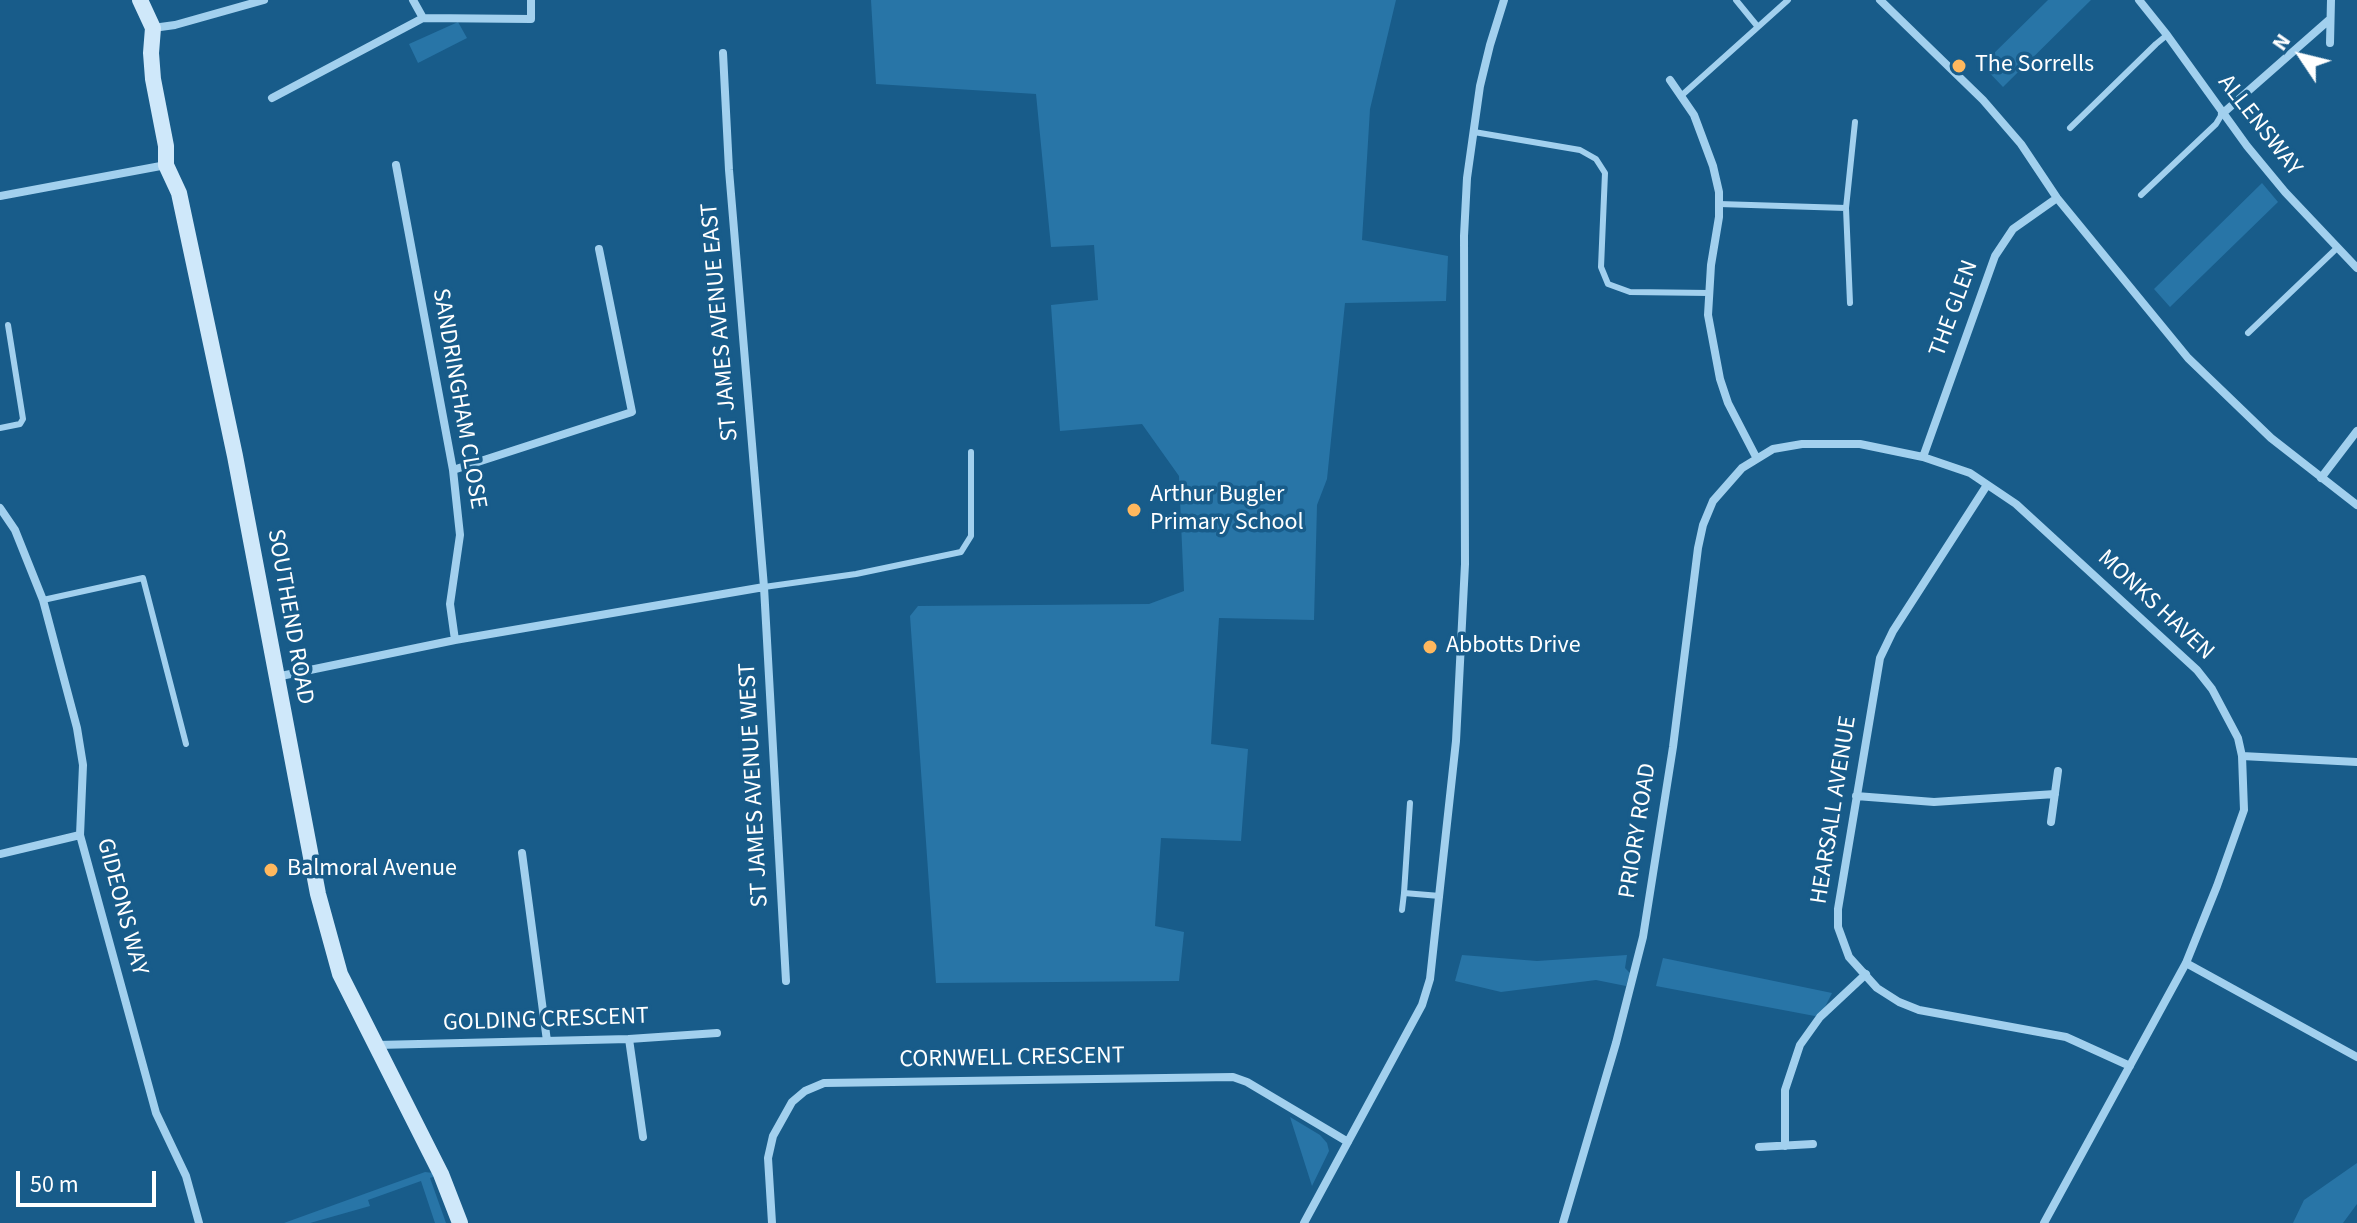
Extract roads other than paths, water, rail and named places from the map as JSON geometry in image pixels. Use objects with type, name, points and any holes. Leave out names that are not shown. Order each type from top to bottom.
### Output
[{"type":"street","name":"SOUTHEND ROAD","points":[[140,0],[153,28],[153,79],[166,146],[166,165],[179,193],[235,456],[318,894],[340,974],[441,1174],[460,1223]]},
{"type":"street","points":[[153,28],[175,25],[264,0]]},
{"type":"street","points":[[413,0],[423,18]]},
{"type":"street","points":[[272,98],[423,18],[531,19],[531,0]]},
{"type":"street","points":[[1304,1223],[1422,1005],[1432,964],[1456,741],[1465,564],[1464,236],[1474,132],[1486,59],[1504,0]]},
{"type":"street","points":[[1880,0],[1983,100],[2021,144],[2057,198],[2188,358],[2271,438],[2357,505]]},
{"type":"street","name":"ALLENSWAY","points":[[2139,0],[2222,114],[2285,192],[2357,268]]},
{"type":"street","points":[[2330,43],[2331,0]]},
{"type":"street","points":[[2222,114],[2329,20]]},
{"type":"street","name":"ST JAMES AVENUE EAST","points":[[723,53],[729,170],[764,587]]},
{"type":"street","points":[[1670,80],[1694,115],[1716,179],[1719,204],[1708,315],[1720,379],[1740,429],[1756,457]]},
{"type":"street","points":[[0,196],[166,165]]},
{"type":"street","name":"SANDRINGHAM CLOSE","points":[[396,165],[453,470],[460,535],[450,604],[455,640]]},
{"type":"street","name":"THE GLEN","points":[[1923,457],[1995,256],[2013,229],[2057,198]]},
{"type":"street","points":[[453,470],[632,412],[599,249]]},
{"type":"street","points":[[2321,478],[2357,431]]},
{"type":"street","name":"MONKS HAVEN","points":[[1756,457],[1788,445],[1860,444],[1923,457],[1970,473],[2016,504],[2197,670],[2226,714],[2242,756],[2244,810],[2186,963],[2044,1223]]},
{"type":"street","name":"PRIORY ROAD","points":[[1563,1223],[1616,1043],[1643,937],[1703,525],[1713,501],[1728,481],[1756,457]]},
{"type":"street","name":"HEARSALL AVENUE","points":[[1987,485],[1893,631],[1880,658],[1838,909],[1838,927],[1849,957],[1877,988],[1899,1002],[1919,1010],[2066,1037],[2130,1066]]},
{"type":"street","name":"GIDEONS WAY","points":[[0,508],[15,530],[43,600],[77,728],[83,765],[80,835],[156,1113],[186,1176],[199,1223]]},
{"type":"street","points":[[275,677],[455,640],[764,587]]},
{"type":"street","name":"ST JAMES AVENUE WEST","points":[[764,587],[786,981]]},
{"type":"street","points":[[2242,756],[2357,762]]},
{"type":"street","points":[[2051,822],[2058,771]]},
{"type":"street","points":[[1856,796],[1934,802],[2055,794]]},
{"type":"street","points":[[0,854],[80,835]]},
{"type":"street","points":[[522,853],[547,1041]]},
{"type":"street","points":[[2186,963],[2357,1057]]},
{"type":"street","points":[[1785,1146],[1785,1090],[1800,1045],[1820,1017],[1866,974]]},
{"type":"street","name":"GOLDING CRESCENT","points":[[377,1045],[629,1039],[717,1033]]},
{"type":"street","points":[[629,1039],[643,1137]]},
{"type":"street","name":"CORNWELL CRESCENT","points":[[772,1223],[768,1158],[773,1136],[792,1102],[805,1091],[824,1083],[1233,1077],[1247,1082],[1348,1142]]},
{"type":"street","points":[[1759,1147],[1813,1144]]},
{"type":"lane","points":[[1736,0],[1758,27]]},
{"type":"lane","points":[[1681,96],[1788,0]]},
{"type":"lane","points":[[2070,128],[2167,35]]},
{"type":"lane","points":[[2141,195],[2216,124],[2222,114]]},
{"type":"lane","points":[[1850,303],[1846,208],[1855,122]]},
{"type":"lane","points":[[1474,132],[1580,150],[1596,159],[1605,173],[1601,267],[1608,284],[1630,292],[1709,293]]},
{"type":"lane","points":[[1719,204],[1846,208]]},
{"type":"lane","points":[[2248,333],[2337,248]]},
{"type":"lane","points":[[0,428],[20,424],[23,419],[8,325]]},
{"type":"lane","points":[[764,587],[856,574],[961,552],[971,536],[971,452]]},
{"type":"lane","points":[[43,600],[143,578],[186,744]]},
{"type":"lane","points":[[1402,910],[1410,803]]},
{"type":"lane","points":[[1404,893],[1440,896]]},
{"type":"place","name":"The Sorrells","points":[[1959,66]]},
{"type":"place","name":"Arthur Bugler Primary School","points":[[1134,510]]},
{"type":"place","name":"Abbotts Drive","points":[[1430,647]]},
{"type":"place","name":"Balmoral Avenue","points":[[271,870]]}]
